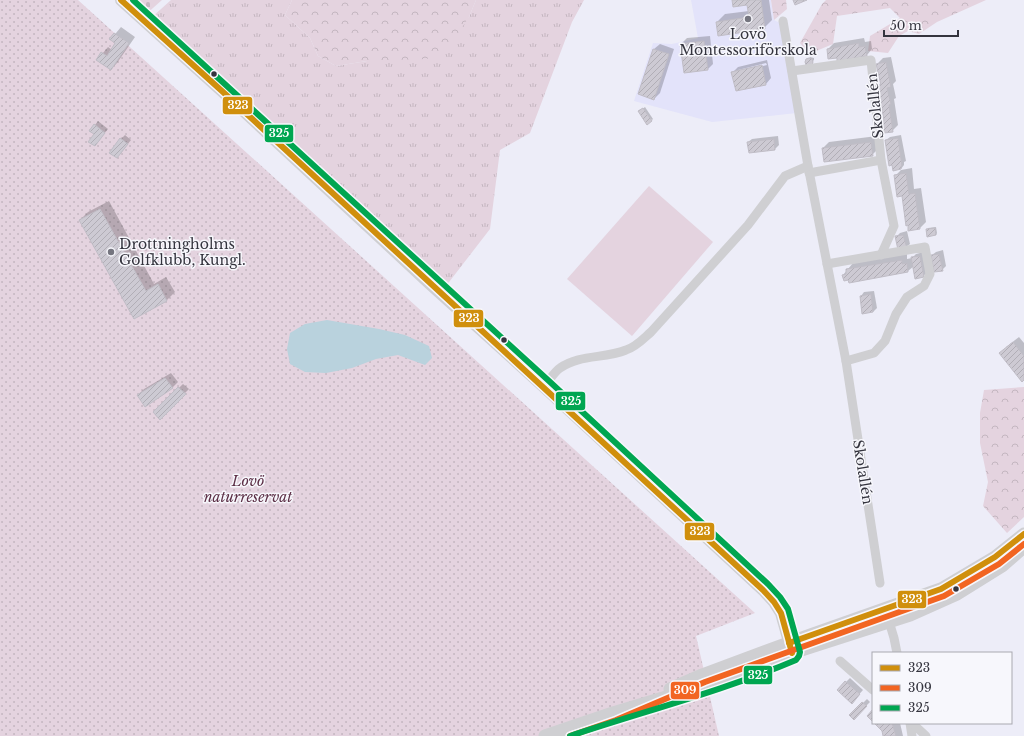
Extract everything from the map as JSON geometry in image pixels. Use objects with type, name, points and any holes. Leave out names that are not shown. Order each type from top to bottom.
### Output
[{"type":"main road","points":[[545,736],[613,713],[703,686],[790,648],[888,615],[941,589],[995,557],[1024,534]]},
{"type":"main road","points":[[888,615],[910,615],[957,594],[1002,566],[1024,547]]},
{"type":"street","points":[[121,0],[223,92],[763,590],[774,602],[781,613],[790,648]]},
{"type":"street","name":"Skolallén","points":[[783,21],[809,169],[846,361],[880,583]]},
{"type":"street","name":"Skolallén","points":[[792,71],[870,60],[881,160],[894,226],[881,255]]},
{"type":"street","points":[[544,387],[560,368],[581,358],[598,357],[626,351],[636,346],[651,332],[748,225],[785,176],[809,169],[881,160]]},
{"type":"street","points":[[827,264],[924,247],[930,274],[924,286],[907,297],[896,314],[885,341],[874,353],[846,361]]},
{"type":"street","points":[[888,615],[897,652]]},
{"type":"street","points":[[840,661],[872,689]]},
{"type":"street","points":[[911,724],[912,736]]},
{"type":"street","points":[[912,724],[926,736]]},
{"type":"shaded area","points":[[691,0],[771,0],[774,20],[780,23],[797,113],[712,122],[634,101],[653,43],[672,44],[698,38]]},
{"type":"shaded area","points":[[327,320],[405,335],[429,346],[432,358],[425,365],[398,355],[376,359],[352,368],[326,373],[305,372],[290,364],[287,349],[290,333],[305,324]]},
{"type":"green space","name":"Lovö naturreservat","points":[[0,0],[78,0],[755,613],[696,636],[719,736],[0,736]]},
{"type":"green space","points":[[129,0],[162,0],[144,16]]},
{"type":"green space","points":[[171,0],[292,0],[285,15],[310,38],[318,56],[336,66],[367,61],[469,17],[476,0],[584,0],[572,22],[530,133],[500,150],[490,229],[446,286],[151,18]]},
{"type":"green space","points":[[292,0],[476,0],[469,17],[453,41],[427,59],[367,61],[336,66],[318,56],[310,38],[285,15]]},
{"type":"green space","points":[[771,0],[786,0],[787,9],[774,20]]},
{"type":"green space","points":[[826,0],[986,0],[937,22],[919,34],[908,31],[899,36],[888,53],[868,51],[870,36],[900,18],[890,8],[837,16],[833,44],[809,54],[800,43],[822,4]]},
{"type":"green space","points":[[649,186],[713,242],[632,336],[567,279]]},
{"type":"green space","points":[[1024,387],[1024,517],[1007,533],[983,506],[988,482],[980,443],[980,413],[984,390]]},
{"type":"building","name":"Lovö Montessoriförskola","points":[[732,0],[761,0],[765,29],[718,36],[716,22],[749,17],[747,5],[733,7]]},
{"type":"building","points":[[793,0],[807,0],[795,5]]},
{"type":"building","points":[[114,33],[129,43],[111,70],[96,60],[101,52],[107,56],[115,43],[109,39]]},
{"type":"building","points":[[704,41],[708,70],[684,73],[680,44]]},
{"type":"building","points":[[859,43],[859,47],[865,46],[867,56],[837,61],[837,58],[828,59],[827,49]]},
{"type":"building","points":[[653,49],[669,54],[654,100],[638,94]]},
{"type":"building","points":[[809,58],[812,59],[812,65],[809,66],[806,65],[805,62],[806,59]]},
{"type":"building","points":[[886,62],[891,87],[887,88],[891,104],[889,105],[893,132],[884,133],[882,121],[884,121],[878,85],[881,85],[876,64]]},
{"type":"building","points":[[762,65],[766,85],[736,91],[731,72]]},
{"type":"building","points":[[643,108],[652,121],[647,125],[638,111]]},
{"type":"building","points":[[94,124],[105,133],[95,146],[88,142],[94,134],[89,131]]},
{"type":"building","points":[[120,138],[128,144],[117,158],[109,153]]},
{"type":"building","points":[[898,138],[902,166],[901,169],[893,171],[892,165],[889,166],[885,140]]},
{"type":"building","points":[[774,139],[775,150],[749,153],[747,142]]},
{"type":"building","points":[[871,142],[873,156],[824,162],[822,148]]},
{"type":"building","points":[[906,173],[909,194],[915,193],[920,229],[908,231],[902,196],[897,197],[894,175]]},
{"type":"building","name":"Drottningholms Golfklubb, Kungl.","points":[[100,209],[146,291],[158,284],[167,301],[134,319],[79,220]]},
{"type":"building","points":[[935,228],[936,235],[927,237],[926,229]]},
{"type":"building","points":[[903,235],[907,248],[898,250],[895,236]]},
{"type":"building","points":[[939,254],[943,271],[934,272],[931,255]]},
{"type":"building","points":[[920,256],[924,277],[915,279],[911,257]]},
{"type":"building","points":[[902,260],[902,264],[907,263],[908,272],[849,283],[848,280],[844,281],[842,275],[846,274],[846,269]]},
{"type":"building","points":[[871,294],[873,312],[862,314],[860,296]]},
{"type":"building","points":[[1013,342],[1024,356],[1024,380],[1022,382],[999,353]]},
{"type":"building","points":[[165,378],[173,388],[145,407],[137,395]]},
{"type":"building","points":[[178,387],[186,394],[160,420],[153,412]]},
{"type":"building","points":[[845,681],[860,694],[852,704],[837,690]]},
{"type":"building","points":[[862,702],[867,706],[854,720],[849,715]]},
{"type":"building","points":[[872,710],[872,721],[867,716]]},
{"type":"building","points":[[875,724],[892,724],[896,736],[883,736],[882,731]]},
{"type":"transit line","name":"323","points":[[121,0],[223,92],[763,590],[774,602],[781,613],[792,653]]},
{"type":"transit line","name":"325","points":[[133,0],[768,584],[780,597],[788,609],[800,652],[796,660],[712,691],[570,736]]},
{"type":"transit line","name":"323","points":[[789,643],[941,589],[995,557],[1024,534]]},
{"type":"transit line","name":"309","points":[[570,736],[616,720],[705,682],[944,596],[999,564],[1024,544]]},
{"type":"place","name":"Lovö Montessoriförskola","points":[[748,19]]},
{"type":"place","name":"Drottningholms Golfklubb, Kungl.","points":[[111,252]]}]
